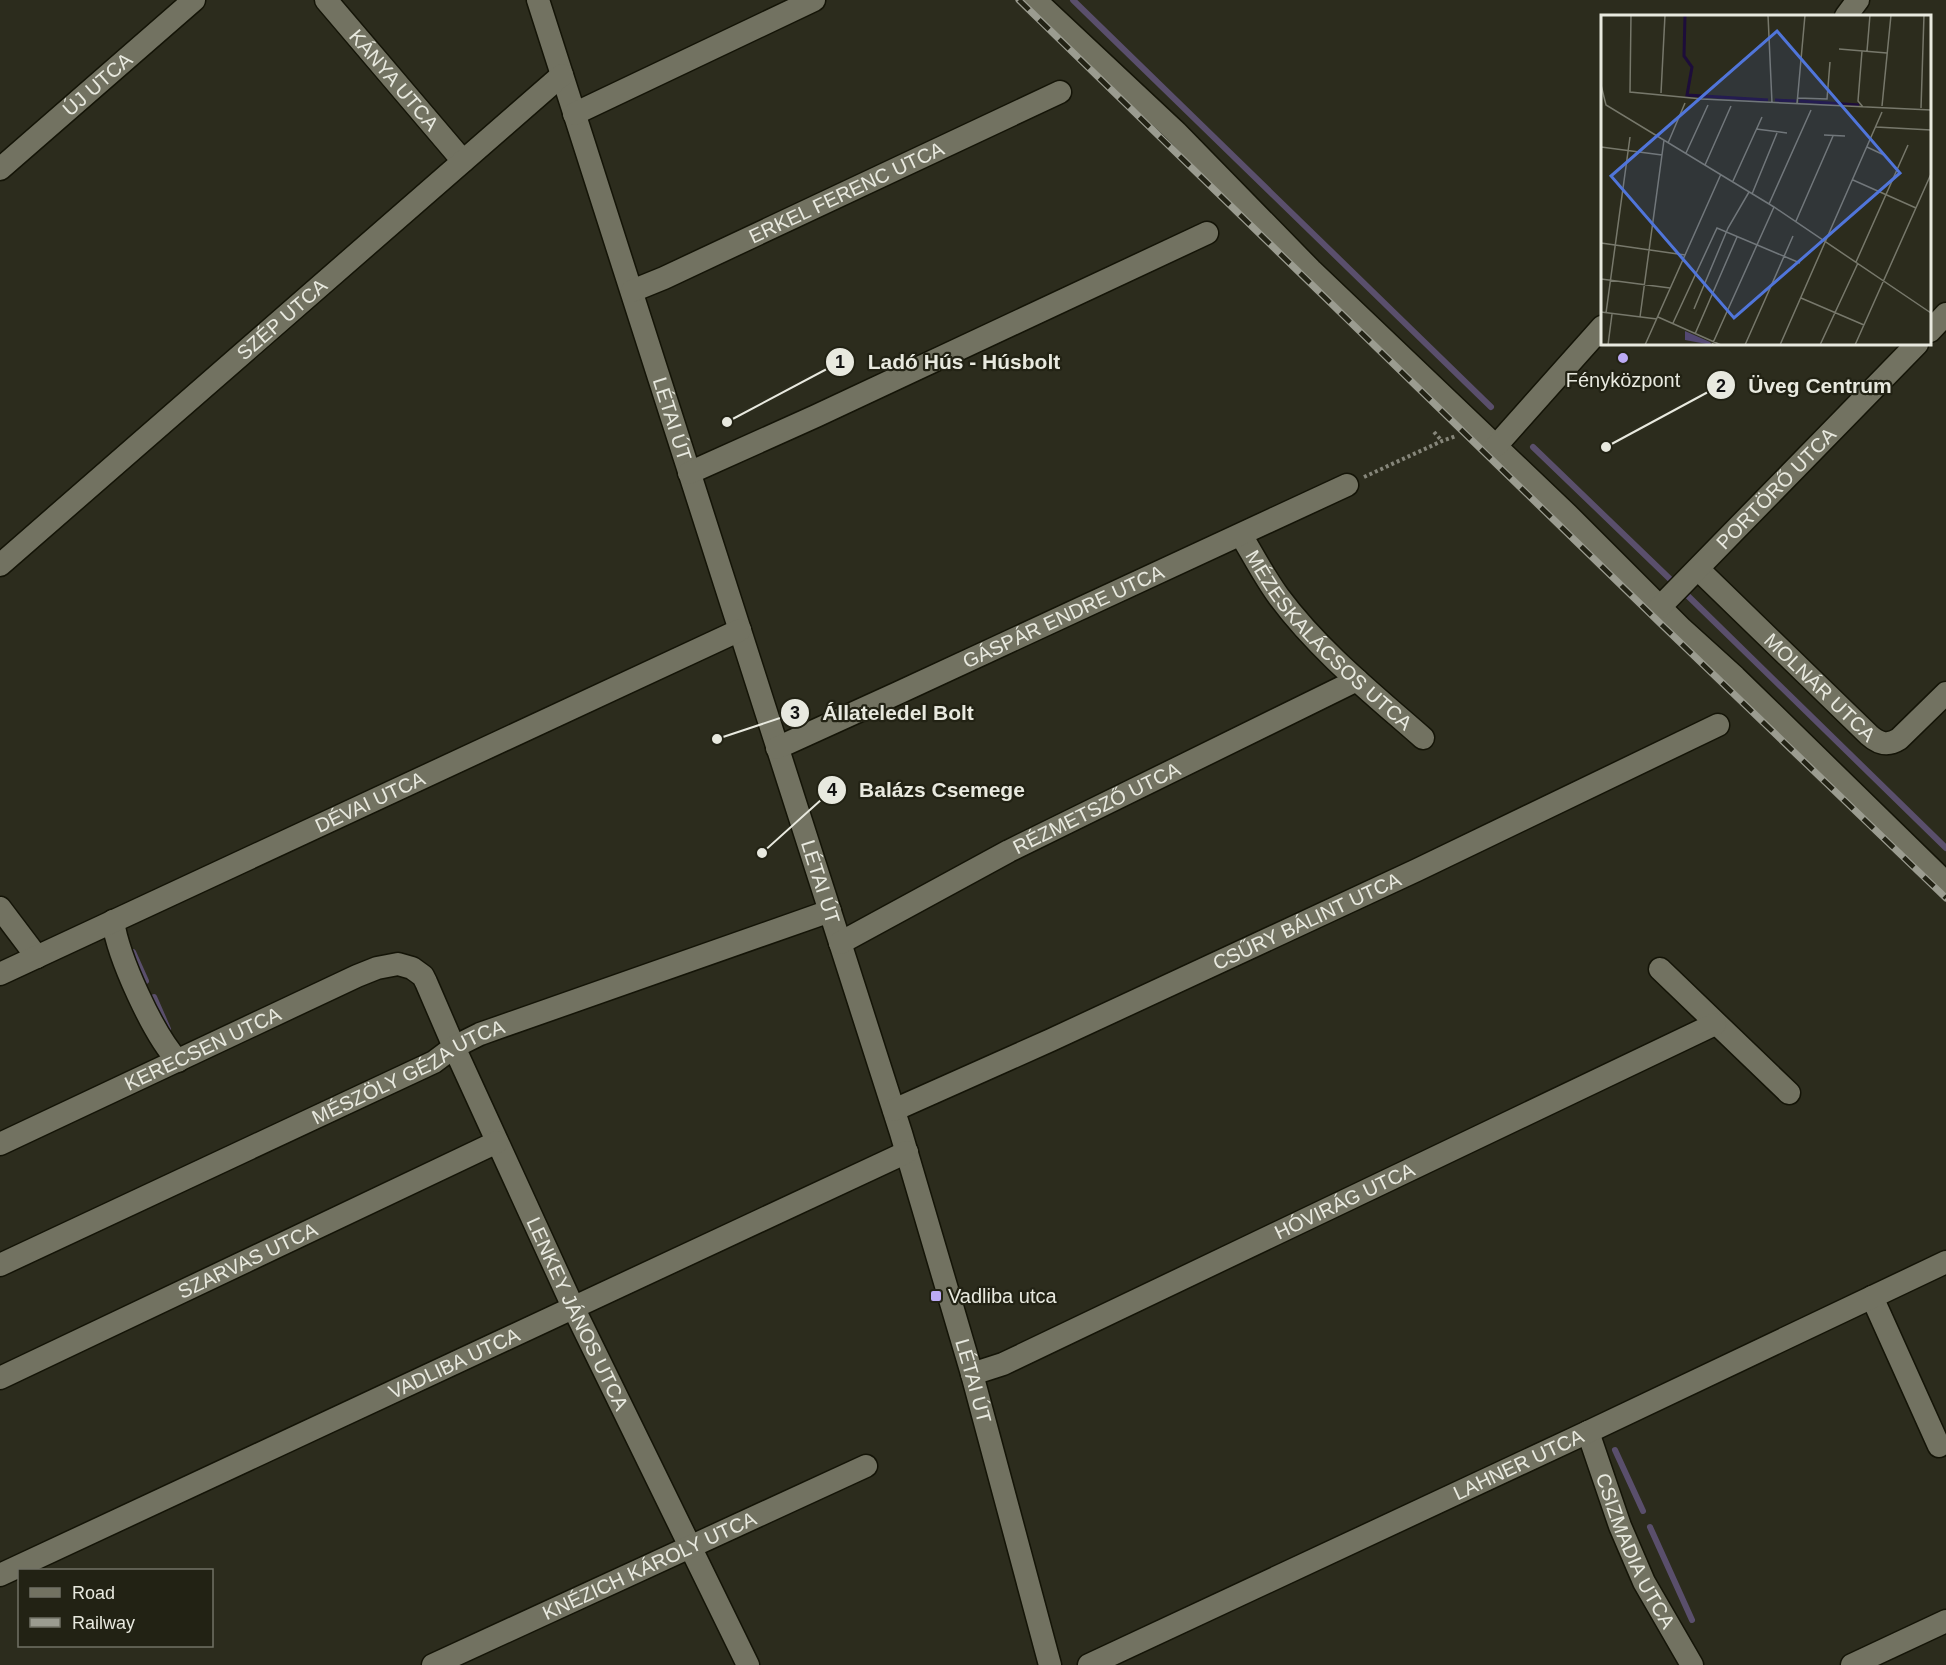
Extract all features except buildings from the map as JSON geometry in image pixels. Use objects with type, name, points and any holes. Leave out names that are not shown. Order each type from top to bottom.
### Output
[{"type":"street","name":"ÚJ UTCA","points":[[0,169],[194,0]]},
{"type":"street","name":"KÁNYA UTCA","points":[[326,0],[463,161]]},
{"type":"street","name":"LÉTAI ÚT","points":[[538,0],[907,1152],[972,1374],[1050,1665]]},
{"type":"street","points":[[574,114],[814,0]]},
{"type":"street","points":[[1035,0],[1184,140],[1311,270],[1568,514],[1660,607],[1946,883]]},
{"type":"street","points":[[1847,15],[1858,0]]},
{"type":"street","name":"SZÉP UTCA","points":[[0,565],[562,75]]},
{"type":"street","name":"ERKEL FERENC UTCA","points":[[632,291],[1060,92]]},
{"type":"street","points":[[689,472],[816,416],[1207,233]]},
{"type":"street","points":[[1931,329],[1946,314]]},
{"type":"street","points":[[1496,446],[1601,328]]},
{"type":"street","name":"PORTÖRŐ UTCA","points":[[1660,607],[1916,345]]},
{"type":"street","name":"GÁSPÁR ENDRE UTCA","points":[[777,748],[1347,484]]},
{"type":"street","name":"MÉZESKALÁCSOS UTCA","points":[[1241,535],[1283,602],[1300,622],[1357,680],[1423,738]]},
{"type":"street","name":"MOLNÁR UTCA","points":[[1698,569],[1869,735],[1879,742],[1890,743],[1899,739],[1946,693]]},
{"type":"street","name":"DÉVAI UTCA","points":[[0,974],[740,630]]},
{"type":"street","name":"RÉZMETSZŐ UTCA","points":[[840,943],[1009,851],[1357,680]]},
{"type":"street","name":"CSŰRY BÁLINT UTCA","points":[[894,1110],[1062,1035],[1428,865],[1718,725]]},
{"type":"street","points":[[0,908],[37,957]]},
{"type":"street","name":"MÉSZÖLY GÉZA UTCA","points":[[0,1265],[434,1062],[454,1047],[480,1035],[830,911]]},
{"type":"street","points":[[113,921],[119,946],[147,1013],[166,1048],[178,1061]]},
{"type":"street","name":"KERECSEN UTCA","points":[[0,1144],[357,976],[384,966],[398,964],[406,966]]},
{"type":"street","name":"LENKEY JÁNOS UTCA","points":[[406,966],[418,971],[426,982],[573,1307],[748,1665]]},
{"type":"street","points":[[1660,969],[1789,1093]]},
{"type":"street","name":"HÓVIRÁG UTCA","points":[[972,1374],[1003,1364],[1715,1024]]},
{"type":"street","name":"SZARVAS UTCA","points":[[0,1378],[497,1142]]},
{"type":"street","name":"VADLIBA UTCA","points":[[0,1575],[907,1152]]},
{"type":"street","name":"LAHNER UTCA","points":[[1089,1665],[1946,1262]]},
{"type":"street","points":[[1872,1297],[1940,1446]]},
{"type":"street","name":"CSIZMADIA UTCA","points":[[1588,1432],[1620,1526],[1644,1582],[1692,1665]]},
{"type":"street","name":"KNÉZICH KÁROLY UTCA","points":[[433,1665],[867,1466]]},
{"type":"street","points":[[1852,1665],[1946,1621]]},
{"type":"path","points":[[1347,484],[1442,441],[1434,432]]},
{"type":"waterway","points":[[1073,0],[1491,407]]},
{"type":"waterway","points":[[1533,447],[1671,580]]},
{"type":"waterway","points":[[1687,595],[1946,848]]},
{"type":"waterway","points":[[133,952],[146,981]]},
{"type":"waterway","points":[[154,997],[168,1029]]},
{"type":"waterway","points":[[1615,1450],[1643,1511]]},
{"type":"waterway","points":[[1650,1527],[1692,1620]]},
{"type":"railway","points":[[1019,0],[1946,898]]},
{"type":"place","name":"Fényközpont","points":[[1623,358]]},
{"type":"place","name":"Ladó Hús - Húsbolt","points":[[727,422]]},
{"type":"place","name":"Üveg Centrum","points":[[1606,447]]},
{"type":"place","name":"Állateledel Bolt","points":[[717,739]]},
{"type":"place","name":"Balázs Csemege","points":[[762,853]]},
{"type":"place","name":"Vadliba utca","points":[[936,1296]]}]
